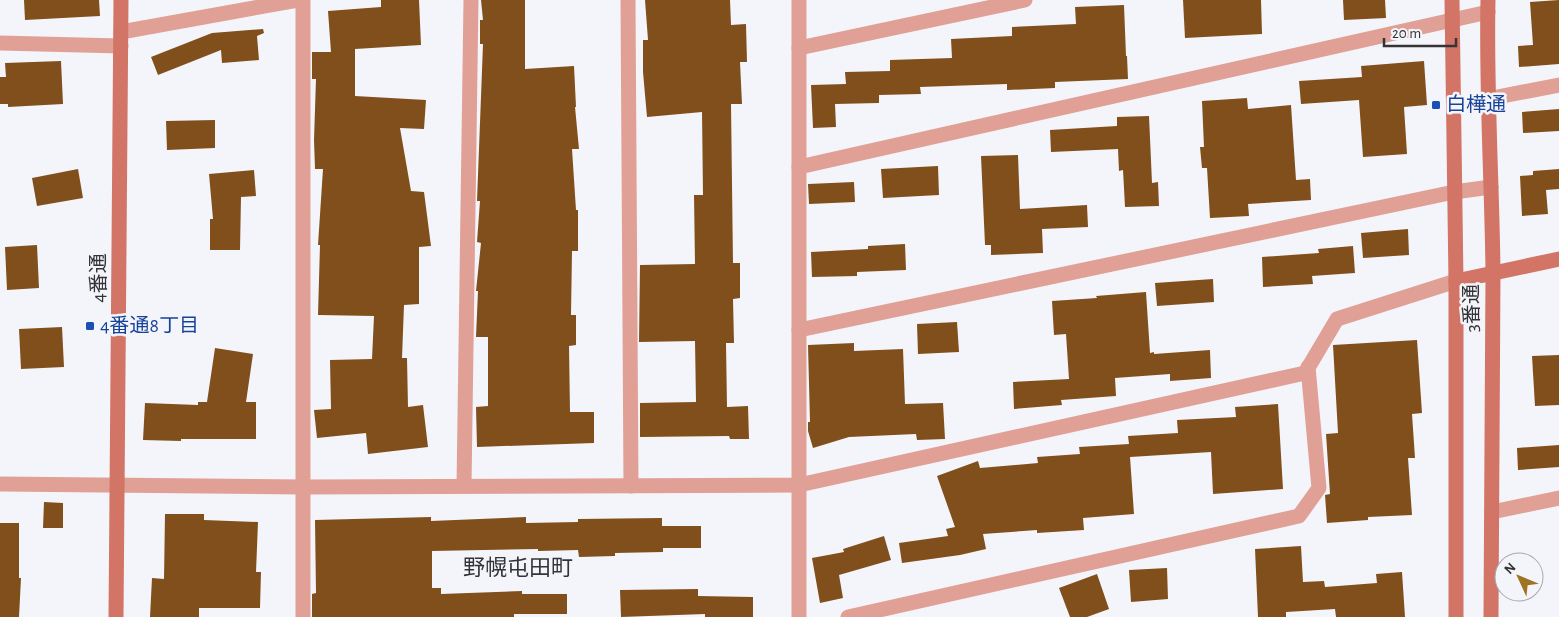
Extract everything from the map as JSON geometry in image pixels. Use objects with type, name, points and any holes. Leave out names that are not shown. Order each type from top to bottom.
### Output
[{"type":"street","name":"4番通","points":[[116,617],[121,0]]},
{"type":"street","points":[[0,43],[121,39],[298,0]]},
{"type":"street","points":[[303,0],[303,617]]},
{"type":"street","points":[[464,486],[471,0]]},
{"type":"street","points":[[628,0],[631,486]]},
{"type":"street","points":[[799,0],[799,617]]},
{"type":"street","points":[[799,48],[1026,0]]},
{"type":"street","name":"3番通","points":[[1452,0],[1456,280],[1456,617]]},
{"type":"street","points":[[799,166],[1451,20],[1488,6]]},
{"type":"street","name":"3番通","points":[[1488,6],[1487,99],[1492,273],[1491,617]]},
{"type":"street","points":[[1487,99],[1559,85]]},
{"type":"street","points":[[799,330],[1454,192],[1491,187]]},
{"type":"street","points":[[0,484],[303,487],[799,485],[1305,372],[1337,319],[1456,280],[1559,259]]},
{"type":"street","points":[[848,617],[1299,516],[1319,488],[1308,367]]},
{"type":"street","points":[[1492,512],[1559,498]]},
{"type":"building","points":[[24,0],[99,0],[100,16],[25,20]]},
{"type":"building","points":[[381,0],[419,0],[421,45],[355,49],[355,96],[426,100],[424,129],[400,128],[411,191],[424,192],[431,246],[419,247],[419,304],[404,305],[402,358],[407,358],[408,407],[423,405],[428,447],[368,454],[366,433],[317,438],[314,410],[331,409],[330,360],[372,359],[374,316],[318,315],[320,245],[318,245],[323,169],[315,169],[316,79],[312,79],[312,52],[331,52],[328,11],[381,7]]},
{"type":"building","points":[[481,0],[525,0],[525,69],[574,66],[579,149],[572,149],[576,210],[578,210],[578,251],[572,251],[571,315],[576,315],[576,345],[569,346],[570,412],[594,412],[594,443],[477,447],[476,407],[488,406],[488,337],[476,337],[478,291],[476,291],[481,243],[477,242],[480,201],[477,201],[483,44],[480,44],[480,20],[483,20]]},
{"type":"building","points":[[645,0],[730,0],[731,25],[746,24],[747,62],[740,62],[742,104],[731,104],[733,263],[740,263],[740,298],[733,299],[734,343],[726,343],[727,407],[748,406],[749,439],[730,439],[729,436],[640,437],[640,403],[696,402],[695,341],[639,342],[640,265],[695,264],[694,195],[703,195],[702,112],[647,117],[643,72],[643,40],[648,40]]},
{"type":"building","points":[[1183,0],[1261,0],[1262,34],[1185,38]]},
{"type":"building","points":[[1343,0],[1385,0],[1386,18],[1344,20]]},
{"type":"building","points":[[1559,0],[1559,64],[1519,67],[1518,46],[1533,45],[1530,2]]},
{"type":"building","points":[[1124,5],[1128,79],[1055,82],[1055,88],[1007,90],[1007,84],[920,87],[921,94],[879,95],[879,103],[835,104],[836,127],[813,128],[811,85],[846,84],[845,72],[890,71],[890,60],[952,58],[951,39],[1012,36],[1012,27],[1076,24],[1075,7]]},
{"type":"building","points":[[263,29],[264,33],[257,36],[259,60],[222,63],[221,50],[158,75],[151,57],[212,33]]},
{"type":"building","points":[[61,61],[63,104],[8,107],[8,104],[0,104],[0,77],[6,77],[5,63]]},
{"type":"building","points":[[1424,61],[1427,105],[1404,107],[1407,154],[1363,157],[1359,100],[1301,104],[1299,81],[1362,77],[1361,66]]},
{"type":"building","points":[[1247,98],[1248,109],[1291,105],[1296,180],[1310,179],[1311,200],[1248,204],[1249,216],[1210,218],[1207,168],[1202,168],[1200,147],[1204,147],[1202,101]]},
{"type":"building","points":[[1559,109],[1559,131],[1523,133],[1522,112]]},
{"type":"building","points":[[1149,116],[1152,183],[1158,182],[1159,206],[1125,207],[1123,170],[1119,171],[1118,149],[1051,152],[1050,130],[1117,126],[1117,117]]},
{"type":"building","points":[[215,120],[215,148],[167,150],[166,121]]},
{"type":"building","points":[[1018,155],[1020,209],[1087,205],[1088,227],[1042,229],[1043,253],[991,255],[991,245],[985,245],[981,156]]},
{"type":"building","points":[[938,166],[939,195],[883,198],[881,169]]},
{"type":"building","points":[[78,169],[83,198],[37,206],[32,178]]},
{"type":"building","points":[[1559,169],[1559,189],[1546,190],[1548,214],[1522,216],[1520,176],[1533,175],[1533,171]]},
{"type":"building","points":[[254,170],[256,196],[241,197],[240,250],[210,250],[210,219],[213,219],[209,174]]},
{"type":"building","points":[[854,182],[855,202],[809,204],[808,184]]},
{"type":"building","points":[[1408,229],[1409,255],[1363,258],[1361,233]]},
{"type":"building","points":[[905,244],[906,270],[857,272],[857,276],[812,277],[811,252],[868,249],[868,246]]},
{"type":"building","points":[[37,245],[39,288],[7,290],[5,247]]},
{"type":"building","points":[[1353,246],[1355,273],[1312,276],[1313,284],[1263,287],[1262,257],[1319,253],[1318,249]]},
{"type":"building","points":[[1213,279],[1214,302],[1157,306],[1155,283]]},
{"type":"building","points":[[1146,292],[1150,353],[1210,350],[1211,378],[1170,381],[1170,374],[1115,378],[1116,396],[1061,400],[1062,405],[1014,409],[1013,382],[1069,379],[1066,334],[1054,335],[1052,301]]},
{"type":"building","points":[[957,322],[959,352],[918,354],[917,324]]},
{"type":"building","points":[[62,327],[64,367],[21,369],[19,329]]},
{"type":"building","points":[[1417,340],[1422,413],[1412,414],[1415,458],[1408,458],[1412,515],[1368,517],[1368,520],[1327,523],[1325,495],[1330,494],[1326,434],[1338,433],[1333,345]]},
{"type":"building","points":[[854,343],[854,351],[903,349],[905,404],[943,403],[945,439],[917,440],[916,434],[849,437],[813,448],[808,431],[808,422],[810,422],[808,345]]},
{"type":"building","points":[[215,348],[253,354],[246,402],[256,402],[256,439],[143,440],[145,403],[198,405],[198,402],[207,402]]},
{"type":"building","points":[[1559,355],[1559,405],[1535,406],[1532,356]]},
{"type":"building","points":[[1278,404],[1283,489],[1213,494],[1211,452],[1130,457],[1134,514],[1083,518],[1084,530],[1037,533],[1037,530],[983,534],[986,549],[960,555],[902,563],[899,543],[948,536],[946,529],[955,527],[937,476],[978,461],[980,468],[1038,463],[1037,457],[1080,454],[1079,447],[1129,444],[1128,436],[1178,433],[1177,420],[1236,417],[1235,407]]},
{"type":"building","points":[[1559,445],[1559,467],[1518,470],[1517,448]]},
{"type":"building","points":[[44,502],[63,503],[63,528],[43,528]]},
{"type":"building","points":[[165,514],[204,514],[204,520],[258,522],[256,572],[261,572],[260,608],[199,608],[199,617],[150,617],[152,578],[164,579]]},
{"type":"building","points":[[431,517],[431,521],[526,517],[526,523],[578,522],[578,519],[662,518],[662,526],[701,526],[701,548],[663,548],[663,552],[615,553],[615,556],[579,557],[578,550],[432,551],[432,588],[441,588],[441,594],[522,591],[522,594],[567,594],[567,614],[514,614],[514,617],[312,617],[312,594],[316,593],[315,520]]},
{"type":"building","points":[[0,523],[19,523],[19,578],[21,578],[19,617],[0,617]]},
{"type":"building","points":[[884,536],[891,560],[839,575],[843,598],[820,603],[812,558],[844,552],[843,549]]},
{"type":"building","points":[[1301,546],[1303,582],[1324,581],[1325,587],[1377,583],[1376,574],[1402,572],[1405,617],[1336,617],[1335,609],[1286,612],[1286,617],[1258,617],[1255,549]]},
{"type":"building","points":[[1167,568],[1168,599],[1131,602],[1129,570]]},
{"type":"building","points":[[1097,574],[1109,609],[1087,617],[1070,617],[1059,588]]},
{"type":"building","points":[[698,589],[698,596],[753,597],[753,617],[705,617],[705,614],[621,617],[620,590]]},
{"type":"place","name":"白樺通","points":[[1436,105]]},
{"type":"place","name":"4番通8丁目","points":[[90,326]]},
{"type":"district","name":"野幌屯田町","points":[[518,568]]}]
